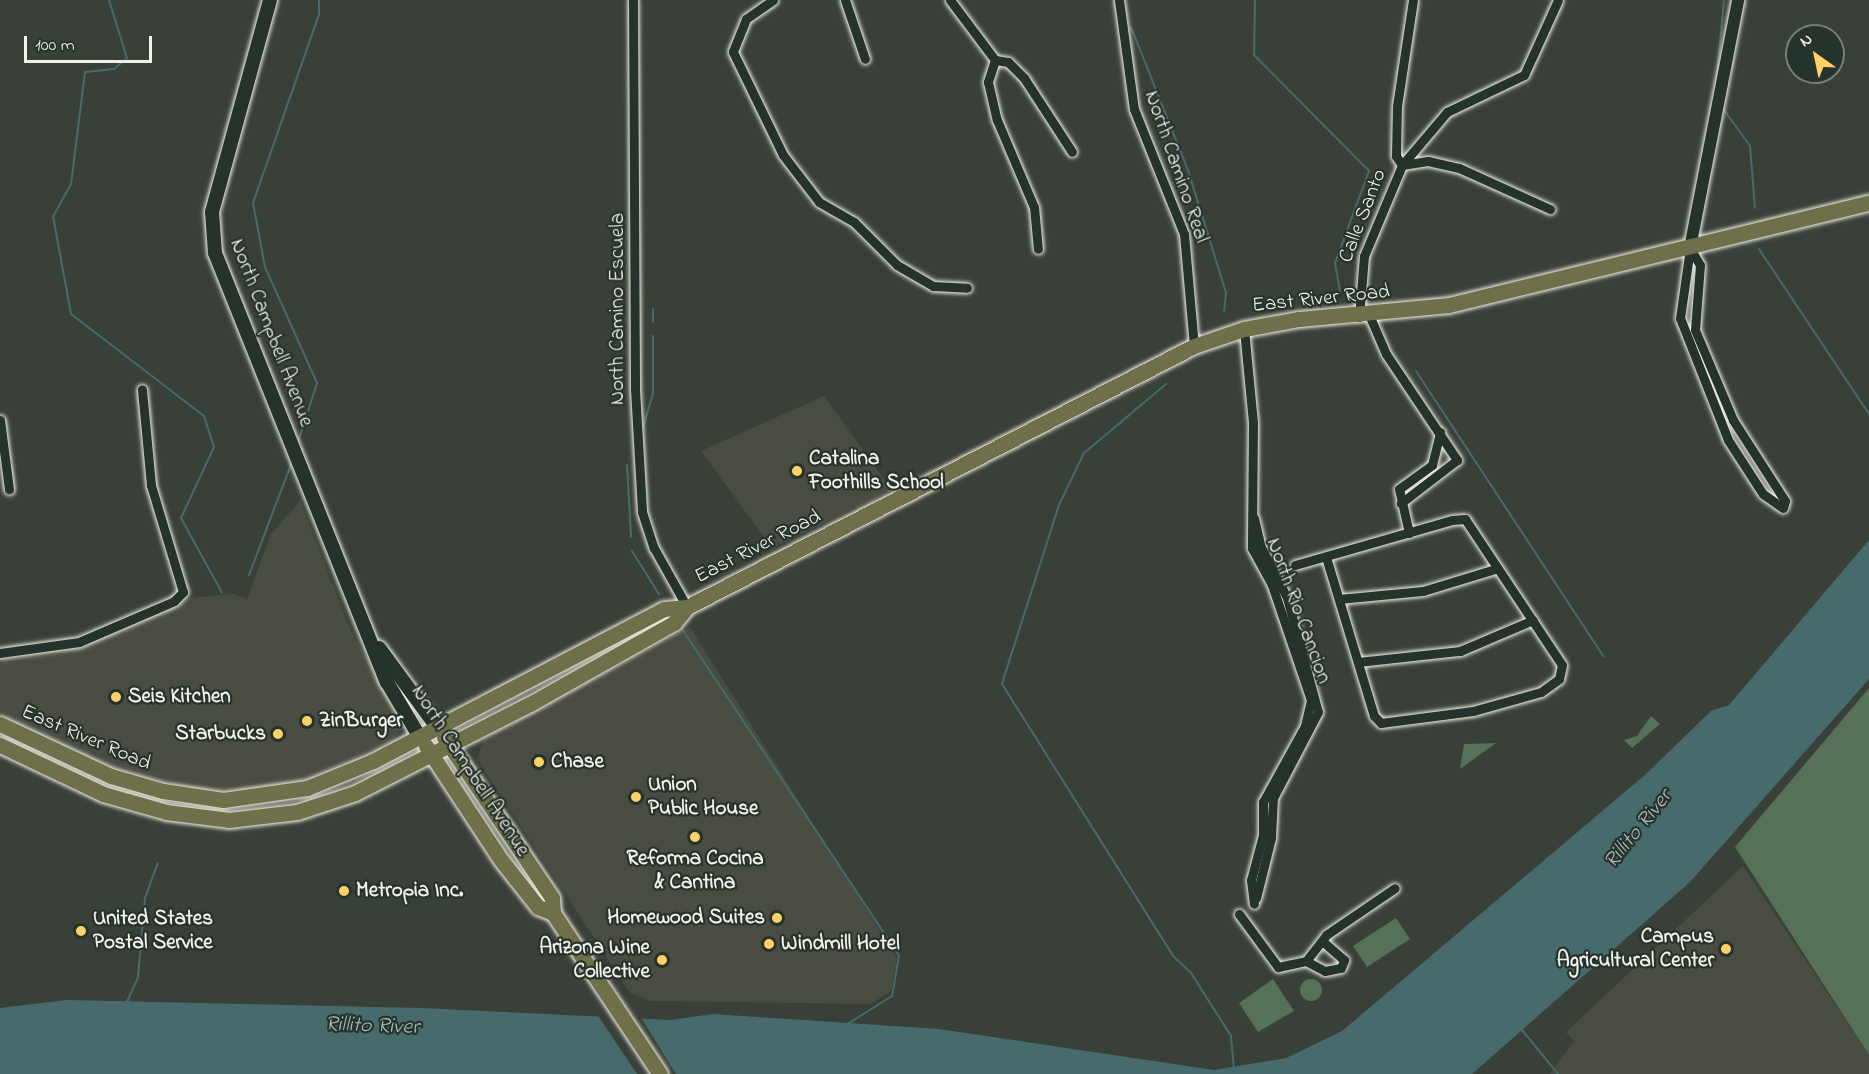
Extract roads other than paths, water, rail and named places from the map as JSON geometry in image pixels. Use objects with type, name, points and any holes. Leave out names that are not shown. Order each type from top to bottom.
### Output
[{"type":"main road","name":"North Campbell Avenue","points":[[270,0],[222,168],[212,229],[215,253],[295,458],[387,682],[419,736],[523,888],[538,907],[553,913]]},
{"type":"main road","name":"East River Road","points":[[0,745],[104,794],[166,812],[229,820],[335,801],[449,745],[674,622],[687,607],[1194,346],[1244,329],[1365,317],[1449,305],[1869,203]]},
{"type":"main road","name":"East River Road","points":[[0,724],[136,785],[224,801],[308,788],[437,727],[664,609],[687,607]]},
{"type":"main road","name":"North Campbell Avenue","points":[[370,637],[437,727],[552,898],[553,913],[660,1074]]},
{"type":"street","name":"North Camino Escuela","points":[[633,0],[635,389],[642,512],[654,548],[687,607]]},
{"type":"street","points":[[845,0],[865,59]]},
{"type":"street","points":[[950,0],[995,60],[1008,62],[1024,78],[1072,152]]},
{"type":"street","name":"North Camino Real","points":[[1119,0],[1134,109],[1184,234],[1194,346]]},
{"type":"street","points":[[1413,0],[1397,106],[1396,156],[1402,165],[1428,161],[1458,168],[1550,209]]},
{"type":"street","name":"Calle Santo","points":[[1365,317],[1364,256],[1402,165],[1447,111],[1524,75],[1558,0]]},
{"type":"street","points":[[1690,248],[1700,265],[1695,330],[1733,420],[1785,501],[1784,508],[1763,494],[1728,440],[1680,318],[1690,248],[1738,0]]},
{"type":"street","points":[[770,2],[746,19],[733,52],[783,155],[819,202],[854,222],[897,265],[933,286],[967,288]]},
{"type":"street","points":[[995,60],[988,82],[998,120],[1034,207],[1038,249]]},
{"type":"street","points":[[1365,317],[1386,354],[1457,460],[1453,468],[1401,503]]},
{"type":"street","name":"North Rio Cancion","points":[[1244,329],[1250,369],[1254,518],[1252,548],[1272,585],[1311,700],[1305,726],[1263,802],[1263,835],[1251,880],[1254,904],[1271,838],[1273,798],[1318,712],[1287,598],[1260,544],[1254,518]]},
{"type":"street","points":[[0,653],[79,642],[174,601],[183,591],[151,485],[142,389]]},
{"type":"street","points":[[0,420],[9,489]]},
{"type":"street","points":[[1409,533],[1399,489],[1432,465],[1440,432]]},
{"type":"street","points":[[1295,565],[1465,519],[1562,665],[1559,679],[1541,692],[1473,711],[1382,723],[1374,717],[1326,557]]},
{"type":"street","points":[[1339,599],[1423,591],[1498,568]]},
{"type":"street","points":[[1358,662],[1460,651],[1533,620]]},
{"type":"street","points":[[1239,914],[1278,967],[1306,961],[1322,941],[1395,888]]},
{"type":"street","points":[[1306,961],[1324,971],[1341,968],[1344,960],[1322,941]]},
{"type":"water","name":"Rillito River","points":[[1869,540],[1869,679],[1690,882],[1472,1074],[0,1074],[0,1008],[67,1000],[422,1008],[670,1020],[713,1014],[939,1029],[1214,1070],[1286,1058],[1342,1031],[1646,774],[1711,711],[1729,705]]},
{"type":"waterway","points":[[109,0],[127,58],[114,69],[85,72],[71,184],[53,216],[71,314],[204,416],[214,447],[181,518],[222,593]]},
{"type":"waterway","points":[[298,442],[317,383],[265,267],[253,203],[319,15],[319,0]]},
{"type":"waterway","points":[[1255,0],[1254,55],[1369,171],[1335,263],[1340,292]]},
{"type":"waterway","points":[[1715,98],[1724,0]]},
{"type":"waterway","points":[[1131,27],[1188,170],[1226,293],[1224,311]]},
{"type":"waterway","points":[[1722,107],[1750,146],[1755,208]]},
{"type":"waterway","points":[[1759,249],[1869,414]]},
{"type":"waterway","points":[[653,309],[653,322]]},
{"type":"waterway","points":[[643,428],[653,392],[653,336]]},
{"type":"waterway","points":[[1416,371],[1603,656]]},
{"type":"waterway","points":[[1166,384],[1084,453],[1059,505],[1002,684],[1173,956],[1191,973],[1231,1036],[1234,1074]]},
{"type":"waterway","points":[[249,575],[292,462]]},
{"type":"waterway","points":[[627,465],[631,537]]},
{"type":"waterway","points":[[632,551],[659,594]]},
{"type":"waterway","points":[[682,629],[899,956],[892,996],[846,1025]]},
{"type":"waterway","points":[[127,1002],[138,977],[145,898],[158,863]]},
{"type":"waterway","points":[[1522,1030],[1558,1074]]},
{"type":"place","name":"Catalina Foothills School","points":[[797,471]]},
{"type":"place","name":"Seis Kitchen","points":[[116,697]]},
{"type":"place","name":"ZinBurger","points":[[307,721]]},
{"type":"place","name":"Starbucks","points":[[278,734]]},
{"type":"place","name":"Chase","points":[[539,762]]},
{"type":"place","name":"Union Public House","points":[[636,797]]},
{"type":"place","name":"Reforma Cocina & Cantina","points":[[695,837]]},
{"type":"place","name":"Metropia Inc.","points":[[344,891]]},
{"type":"place","name":"Homewood Suites","points":[[777,918]]},
{"type":"place","name":"United States Postal Service","points":[[81,931]]},
{"type":"place","name":"Windmill Hotel","points":[[769,944]]},
{"type":"place","name":"Campus Agricultural Center","points":[[1726,949]]},
{"type":"place","name":"Arizona Wine Collective","points":[[662,960]]}]
